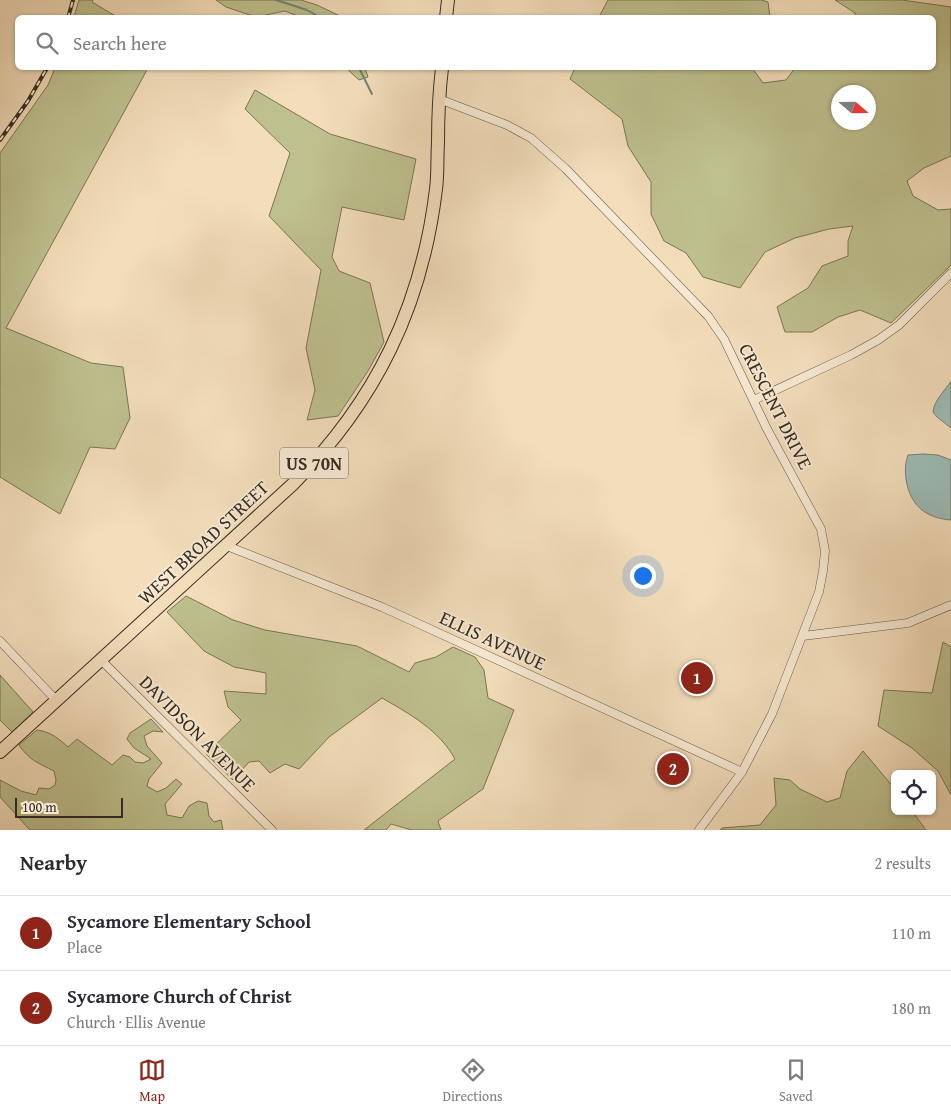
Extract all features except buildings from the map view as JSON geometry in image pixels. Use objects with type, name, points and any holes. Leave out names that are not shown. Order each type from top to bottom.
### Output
[{"type":"main road","points":[[446,15],[448,0]]},
{"type":"main road","name":"WEST BROAD STREET","points":[[0,752],[227,546],[321,456],[365,397],[386,359],[404,320],[418,279],[430,232],[436,186],[442,70]]},
{"type":"street","name":"CRESCENT DRIVE","points":[[439,99],[506,125],[531,138],[548,152],[708,316],[724,339],[766,429],[821,529],[825,551],[819,592],[772,714],[742,772],[699,830]]},
{"type":"street","points":[[754,400],[851,355],[878,340],[899,325],[951,273]]},
{"type":"street","name":"ELLIS AVENUE","points":[[227,546],[382,607],[742,772]]},
{"type":"street","points":[[803,636],[908,623],[951,605]]},
{"type":"street","points":[[0,640],[56,700]]},
{"type":"street","name":"DAVIDSON AVENUE","points":[[101,660],[272,830]]},
{"type":"green space","points":[[79,0],[93,0],[92,2],[114,15],[75,15]]},
{"type":"green space","points":[[216,0],[301,0],[338,15],[295,15],[285,11],[266,15],[250,15],[226,7]]},
{"type":"green space","points":[[608,0],[761,0],[768,2],[770,15],[600,15]]},
{"type":"green space","points":[[835,0],[902,0],[951,7],[951,156],[924,168],[907,181],[913,196],[938,210],[951,209],[951,265],[891,323],[860,310],[838,317],[812,332],[785,332],[777,307],[808,288],[822,266],[848,256],[848,241],[853,226],[829,229],[795,238],[765,252],[740,288],[703,277],[686,253],[664,241],[651,214],[651,182],[628,146],[622,119],[570,79],[574,70],[753,70],[763,83],[786,80],[794,70],[936,70],[936,15],[855,15],[855,13]]},
{"type":"green space","points":[[54,70],[147,70],[6,328],[91,363],[123,367],[130,418],[115,449],[90,447],[60,514],[0,477],[0,153],[48,85]]},
{"type":"green space","points":[[348,70],[366,70],[368,77],[359,80]]},
{"type":"green space","points":[[255,90],[330,134],[416,159],[404,220],[342,207],[332,257],[339,271],[370,283],[384,342],[368,371],[338,416],[307,420],[315,390],[306,348],[321,270],[269,216],[290,153],[245,109]]},
{"type":"green space","points":[[186,596],[233,620],[265,630],[357,646],[409,672],[415,663],[436,657],[453,647],[475,657],[484,670],[488,698],[514,710],[483,789],[438,821],[441,830],[412,830],[391,824],[386,830],[364,830],[455,759],[441,739],[432,731],[382,698],[329,737],[299,769],[285,764],[270,773],[259,761],[249,762],[233,780],[206,754],[241,720],[228,707],[224,691],[266,694],[266,673],[234,667],[204,651],[167,612]]},
{"type":"green space","points":[[943,642],[951,647],[951,795],[938,771],[912,748],[878,726],[884,690],[932,693]]},
{"type":"green space","points":[[0,675],[33,712],[12,732],[0,720]]},
{"type":"green space","points":[[151,719],[163,732],[153,731],[144,736],[147,746],[162,763],[149,779],[147,786],[157,792],[166,788],[176,779],[182,784],[165,804],[167,815],[182,818],[189,806],[198,801],[207,803],[209,816],[214,822],[221,820],[223,830],[30,830],[0,797],[0,780],[21,791],[36,795],[39,788],[49,789],[55,785],[54,771],[30,758],[19,745],[37,730],[54,736],[68,747],[77,739],[112,765],[123,755],[130,757],[135,762],[143,763],[151,759],[134,748],[127,739],[130,733]]},
{"type":"green space","points":[[863,751],[891,784],[891,815],[915,815],[926,830],[720,830],[722,828],[760,825],[776,805],[774,778],[790,780],[800,789],[827,802],[840,798],[847,771]]},
{"type":"water","points":[[951,381],[951,428],[933,412],[938,400]]},
{"type":"water","points":[[908,455],[938,455],[951,460],[951,520],[926,513],[915,503],[911,496],[906,479],[907,458]]},
{"type":"waterway","points":[[276,0],[307,10],[316,15]]},
{"type":"waterway","points":[[360,70],[372,94]]},
{"type":"railway","points":[[69,15],[73,0]]},
{"type":"railway","points":[[0,140],[28,101],[46,70]]},
{"type":"place","name":"Sycamore Elementary School","points":[[697,678]]},
{"type":"place","name":"Sycamore Church of Christ","points":[[673,769]]}]
